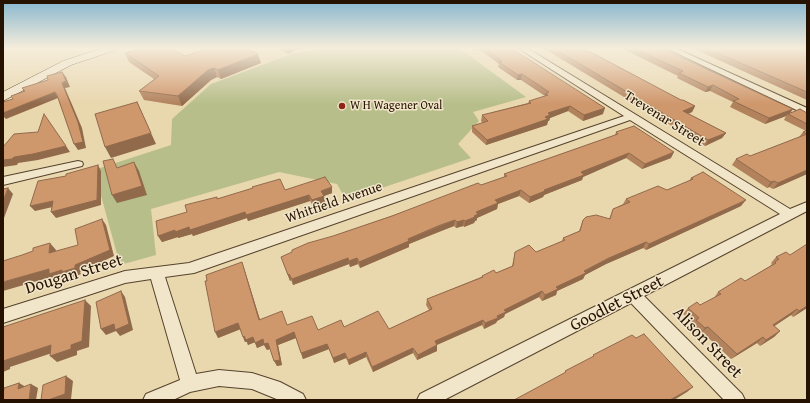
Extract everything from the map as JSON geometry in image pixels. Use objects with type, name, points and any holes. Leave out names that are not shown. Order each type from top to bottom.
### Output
[{"type":"main road","points":[[3,97],[60,67]]},
{"type":"street","name":"Trevenar Street","points":[[552,67],[790,215]]},
{"type":"street","points":[[710,67],[807,112]]},
{"type":"street","name":"Whitfield Avenue","points":[[156,272],[189,269],[632,116]]},
{"type":"street","points":[[3,181],[78,164]]},
{"type":"street","name":"Goodlet Street","points":[[426,400],[807,206]]},
{"type":"street","points":[[156,272],[190,384]]},
{"type":"street","name":"Dougan Street","points":[[3,316],[125,278],[156,272]]},
{"type":"street","name":"Alison Street","points":[[633,295],[736,400]]},
{"type":"street","points":[[152,400],[190,384],[219,378],[236,378],[252,381],[274,388],[297,400]]},
{"type":"green space","points":[[257,67],[485,67],[526,97],[473,112],[479,121],[458,144],[471,158],[346,200],[337,184],[279,172],[151,209],[156,255],[120,265],[94,170],[171,145],[172,119],[211,84]]},
{"type":"building","points":[[145,67],[226,67],[218,70],[214,68],[208,70],[178,96],[139,91],[159,76]]},
{"type":"building","points":[[506,67],[540,67],[605,108],[584,115],[570,106],[548,113],[550,115],[545,117],[548,119],[487,140],[472,126],[488,121],[482,115],[531,103],[529,101],[548,95],[545,94],[549,92],[522,74],[518,75]]},
{"type":"building","points":[[585,67],[618,67],[695,106],[683,111],[726,133],[708,140]]},
{"type":"building","points":[[674,67],[702,67],[793,109],[769,118],[733,101],[739,99],[713,85],[708,87],[679,73],[683,71]]},
{"type":"building","points":[[749,67],[807,67],[807,92]]},
{"type":"building","points":[[62,72],[66,81],[62,83],[78,122],[83,142],[74,144],[55,92],[3,113],[3,102],[13,99],[11,96],[25,91],[22,88],[48,80],[47,76]]},
{"type":"building","points":[[137,102],[151,133],[105,147],[95,114]]},
{"type":"building","points":[[800,109],[807,113],[807,124],[788,114]]},
{"type":"building","points":[[44,114],[66,146],[3,160],[3,147],[14,134],[38,132]]},
{"type":"building","points":[[634,126],[674,152],[645,164],[629,153],[581,172],[584,175],[544,190],[545,191],[530,197],[521,190],[495,200],[498,203],[476,212],[478,214],[474,216],[475,217],[465,221],[457,222],[455,220],[438,226],[408,239],[409,241],[359,262],[357,258],[349,261],[348,258],[292,279],[289,274],[288,275],[281,257],[308,243],[392,216],[478,183],[481,185],[507,176],[504,174],[618,134],[616,132]]},
{"type":"building","points":[[807,134],[807,170],[778,183],[774,181],[771,182],[736,159],[747,154],[750,156]]},
{"type":"building","points":[[113,159],[117,168],[134,162],[142,186],[112,195],[103,161]]},
{"type":"building","points":[[98,165],[97,200],[51,212],[53,201],[30,206],[38,181],[66,176],[66,174]]},
{"type":"building","points":[[703,172],[746,200],[649,244],[646,242],[609,258],[584,271],[586,273],[556,287],[558,289],[545,295],[542,291],[504,310],[506,312],[497,316],[498,318],[485,323],[483,320],[435,341],[437,345],[418,355],[413,348],[372,367],[366,352],[348,360],[345,353],[333,358],[327,344],[301,353],[294,332],[276,340],[280,360],[274,361],[268,343],[264,344],[263,339],[255,343],[253,337],[246,340],[244,336],[243,337],[238,323],[215,332],[205,281],[207,281],[206,275],[242,262],[259,320],[282,311],[287,325],[312,316],[318,330],[341,320],[344,327],[378,311],[389,329],[432,309],[427,299],[483,277],[482,276],[494,270],[496,273],[513,266],[515,252],[529,245],[536,252],[565,240],[563,238],[580,231],[583,220],[586,217],[596,215],[610,219],[613,209],[630,202],[626,199],[658,186],[667,190],[693,179],[691,178]]},
{"type":"building","points":[[325,177],[332,187],[321,191],[324,196],[312,200],[309,195],[246,215],[245,212],[190,230],[189,227],[158,236],[156,221],[187,212],[185,205],[217,197],[217,199],[280,179],[285,190]]},
{"type":"building","points":[[8,188],[3,201],[3,189]]},
{"type":"building","points":[[102,219],[110,250],[75,265],[75,268],[62,272],[62,270],[49,274],[49,269],[3,282],[3,261],[33,251],[33,248],[50,243],[49,253],[78,245],[75,229]]},
{"type":"building","points":[[807,244],[807,306],[799,311],[797,309],[773,325],[780,331],[766,340],[763,337],[737,354],[708,327],[705,328],[696,320],[699,318],[688,308],[697,302],[700,305],[721,294],[718,292],[741,278],[745,281],[776,263],[775,262],[779,259],[776,257],[786,252],[790,255]]},
{"type":"building","points":[[121,291],[129,324],[115,330],[114,324],[101,329],[96,302]]},
{"type":"building","points":[[85,300],[82,341],[71,345],[71,349],[50,356],[51,345],[3,361],[3,327]]},
{"type":"building","points":[[644,334],[693,387],[670,400],[514,400],[594,356],[593,355],[632,335],[636,338]]},
{"type":"building","points":[[66,376],[65,394],[48,400],[41,400],[43,385]]},
{"type":"building","points":[[19,383],[18,389],[31,384],[29,400],[3,400],[4,388]]},
{"type":"place","name":"W H Wagener Oval","points":[[342,106]]}]
